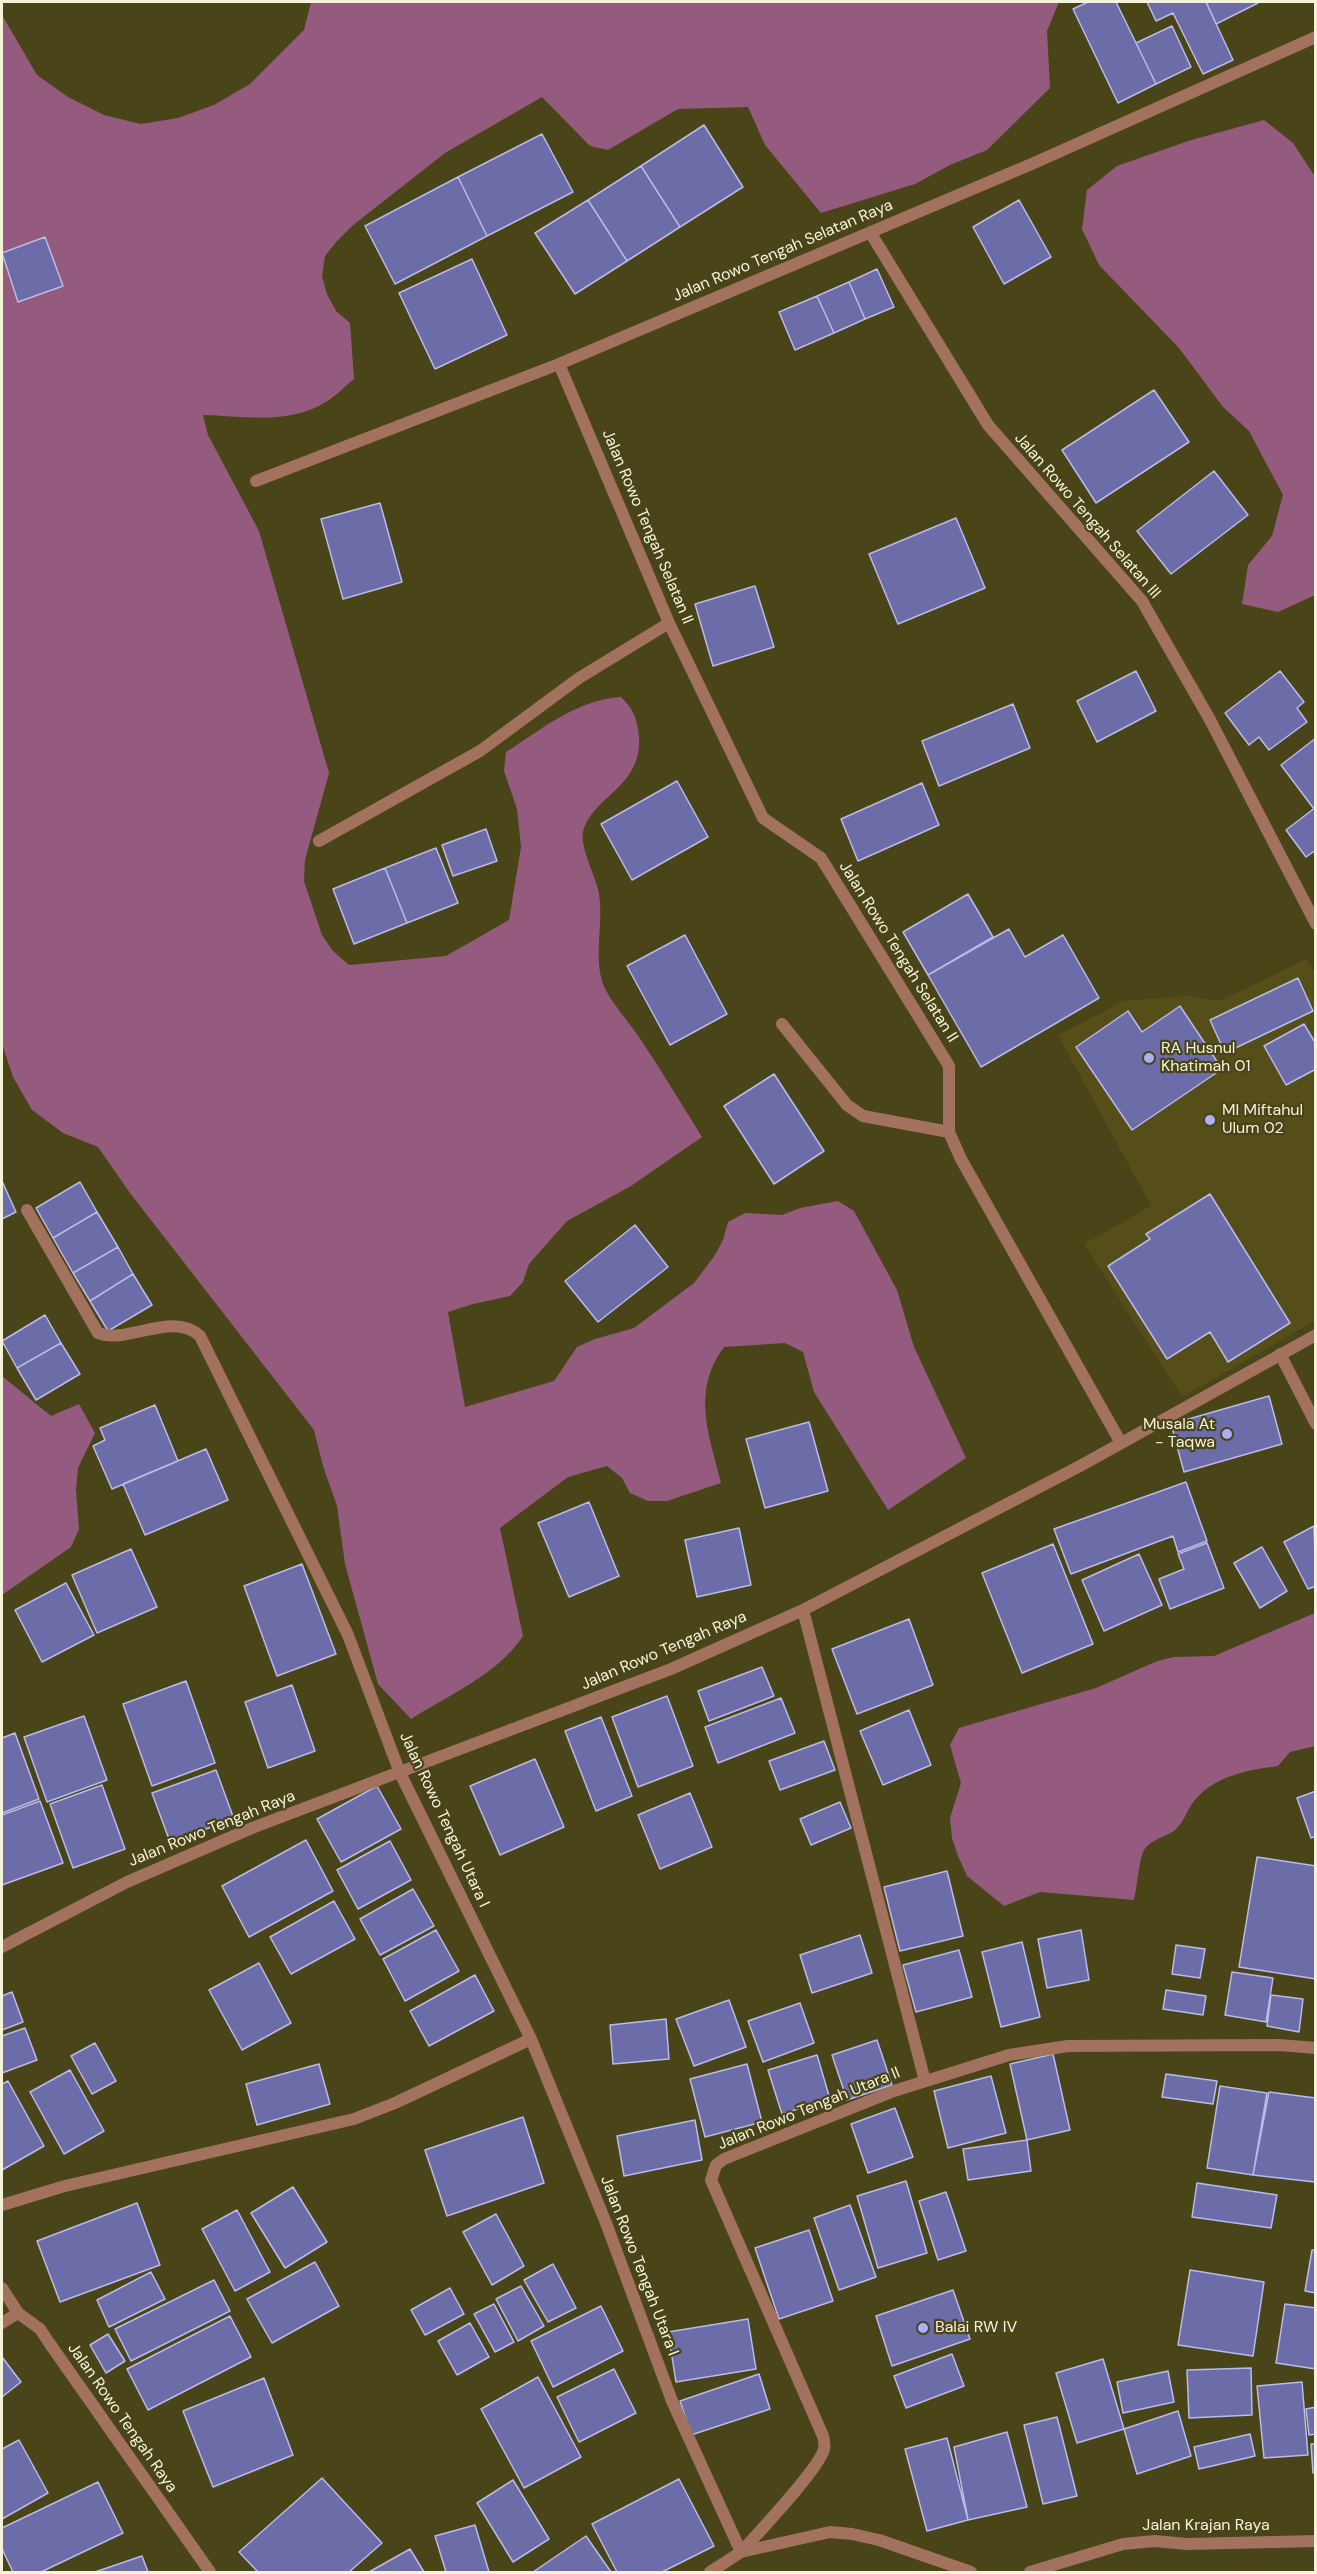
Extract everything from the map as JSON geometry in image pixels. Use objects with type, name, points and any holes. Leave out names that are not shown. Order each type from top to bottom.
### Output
[{"type":"street","name":"Jalan Rowo Tengah Selatan Raya","points":[[256,481],[559,364],[1034,163],[1316,38]]},
{"type":"street","name":"Jalan Rowo Tengah Selatan III","points":[[870,232],[988,425],[1142,601],[1209,718],[1316,924]]},
{"type":"street","name":"Jalan Rowo Tengah Selatan II","points":[[559,364],[669,622],[764,818],[820,858],[949,1066],[949,1132],[961,1159],[1121,1443]]},
{"type":"street","points":[[318,841],[480,751],[579,678],[669,622]]},
{"type":"street","points":[[782,1024],[846,1104],[863,1116],[949,1132]]},
{"type":"street","name":"Jalan Rowo Tengah Utara I","points":[[27,1210],[98,1333],[105,1336],[183,1326],[200,1336],[348,1635],[400,1773],[531,2039],[606,2223],[672,2401],[741,2552]]},
{"type":"street","name":"Jalan Rowo Tengah Raya","points":[[2,1947],[127,1882],[252,1828],[670,1669],[803,1610],[1121,1443],[1316,1335]]},
{"type":"street","points":[[1280,1354],[1316,1424]]},
{"type":"street","points":[[803,1610],[925,2081]]},
{"type":"street","points":[[2,2205],[65,2186],[354,2119],[395,2103],[531,2039]]},
{"type":"street","name":"Jalan Rowo Tengah Utara II","points":[[741,2552],[799,2484],[821,2456],[825,2447],[823,2436],[711,2180],[712,2171],[724,2159],[894,2091],[1009,2055],[1068,2046],[1279,2045],[1316,2048]]},
{"type":"street","name":"Jalan Rowo Tengah Raya","points":[[2,2288],[18,2313],[40,2329],[210,2572]]},
{"type":"street","points":[[2,2323],[18,2313]]},
{"type":"street","points":[[710,2572],[741,2552],[830,2532],[879,2540],[971,2572]]},
{"type":"street","name":"Jalan Krajan Raya","points":[[1030,2572],[1123,2544],[1155,2541],[1187,2544],[1316,2541]]},
{"type":"shaded area","points":[[311,2],[1059,2],[1047,31],[1050,88],[987,150],[950,165],[915,184],[821,213],[765,145],[748,107],[678,109],[608,150],[590,146],[542,97],[445,153],[352,226],[325,256],[322,276],[327,294],[336,311],[350,323],[354,379],[326,402],[297,414],[265,418],[203,415],[208,435],[259,531],[329,773],[305,860],[304,881],[322,935],[333,951],[349,965],[446,956],[509,920],[521,847],[517,809],[504,771],[506,752],[560,717],[605,699],[621,697],[636,719],[639,737],[638,754],[633,768],[625,780],[596,809],[583,832],[584,845],[600,901],[600,973],[610,997],[647,1049],[702,1137],[631,1186],[567,1221],[529,1264],[523,1282],[510,1296],[448,1312],[465,1407],[554,1381],[577,1347],[595,1339],[634,1328],[694,1283],[715,1255],[723,1240],[728,1222],[745,1213],[782,1215],[800,1208],[838,1201],[854,1211],[897,1290],[914,1347],[966,1458],[888,1510],[814,1392],[803,1352],[785,1343],[724,1347],[714,1363],[705,1396],[708,1430],[721,1483],[667,1501],[648,1501],[630,1493],[622,1478],[607,1466],[568,1477],[500,1528],[523,1636],[513,1649],[487,1673],[411,1719],[378,1684],[345,1564],[337,1506],[323,1466],[314,1430],[130,1193],[98,1147],[63,1133],[32,1110],[13,1077],[2,1044],[2,15],[37,75],[68,97],[104,115],[141,124],[178,118],[214,105],[250,84],[304,30]]},
{"type":"shaded area","points":[[1264,120],[1293,143],[1316,178],[1315,595],[1278,612],[1242,604],[1248,565],[1272,536],[1283,495],[1249,431],[1223,407],[1179,348],[1099,265],[1082,229],[1087,190],[1117,166],[1188,141]]},
{"type":"shaded area","name":"MI Miftahul Ulum 02","points":[[1306,959],[1316,974],[1315,1321],[1182,1397],[1084,1244],[1151,1206],[1058,1035],[1124,1001],[1188,996],[1220,1001]]},
{"type":"shaded area","points":[[2,1376],[51,1416],[79,1404],[95,1433],[78,1468],[76,1489],[79,1529],[71,1547],[2,1595]]},
{"type":"shaded area","points":[[1315,1613],[1315,1746],[1290,1752],[1278,1766],[1234,1775],[1203,1792],[1175,1830],[1151,1843],[1144,1850],[1134,1900],[1040,1892],[1004,1906],[967,1876],[952,1838],[950,1818],[961,1783],[950,1745],[959,1728],[1096,1688],[1155,1662],[1173,1657],[1214,1656]]},
{"type":"building","points":[[1088,2],[1116,2],[1156,84],[1118,103],[1073,9]]},
{"type":"building","points":[[1147,2],[1206,2],[1233,60],[1203,74],[1173,13],[1156,21]]},
{"type":"building","points":[[1206,2],[1257,2],[1258,3],[1216,24]]},
{"type":"building","points":[[1172,26],[1191,67],[1156,84],[1136,43]]},
{"type":"building","points":[[704,125],[743,187],[680,227],[641,166]]},
{"type":"building","points":[[542,134],[573,192],[487,236],[458,177]]},
{"type":"building","points":[[641,166],[680,227],[627,261],[588,200]]},
{"type":"building","points":[[458,177],[487,236],[395,284],[365,226]]},
{"type":"building","points":[[588,200],[627,261],[575,294],[535,233]]},
{"type":"building","points":[[1019,200],[1051,257],[1004,284],[973,227]]},
{"type":"building","points":[[45,237],[63,286],[18,302],[2,253]]},
{"type":"building","points":[[472,259],[507,335],[435,369],[399,293]]},
{"type":"building","points":[[877,269],[894,307],[865,319],[849,282]]},
{"type":"building","points":[[849,282],[865,319],[834,333],[817,296]]},
{"type":"building","points":[[817,296],[834,333],[795,350],[779,312]]},
{"type":"building","points":[[1154,390],[1189,442],[1096,503],[1062,450]]},
{"type":"building","points":[[1214,471],[1248,515],[1171,574],[1137,531]]},
{"type":"building","points":[[380,503],[402,582],[343,599],[321,519]]},
{"type":"building","points":[[956,518],[985,588],[898,624],[869,554]]},
{"type":"building","points":[[755,586],[774,647],[713,666],[695,604]]},
{"type":"building","points":[[1136,671],[1156,711],[1097,742],[1077,701]]},
{"type":"building","points":[[1280,671],[1304,702],[1297,708],[1307,722],[1269,750],[1259,737],[1249,745],[1225,713]]},
{"type":"building","points":[[1013,704],[1030,748],[939,786],[922,741]]},
{"type":"building","points":[[1316,738],[1316,807],[1314,809],[1281,765]]},
{"type":"building","points":[[677,781],[708,837],[632,880],[601,824]]},
{"type":"building","points":[[922,783],[939,825],[858,861],[841,819]]},
{"type":"building","points":[[1316,807],[1316,850],[1306,857],[1286,830]]},
{"type":"building","points":[[486,829],[497,861],[453,876],[442,845]]},
{"type":"building","points":[[436,848],[458,903],[407,923],[385,868]]},
{"type":"building","points":[[385,868],[407,923],[354,944],[333,889]]},
{"type":"building","points":[[968,894],[993,937],[928,975],[903,932]]},
{"type":"building","points":[[1009,929],[1025,957],[1063,935],[1099,998],[981,1067],[928,975]]},
{"type":"building","points":[[685,935],[727,1014],[670,1045],[627,966]]},
{"type":"building","points":[[1298,978],[1313,1011],[1225,1053],[1210,1020]]},
{"type":"building","name":"RA Husnul Khatimah 01","points":[[1180,1006],[1222,1069],[1132,1130],[1076,1047],[1128,1011],[1142,1032]]},
{"type":"building","points":[[1304,1024],[1316,1044],[1316,1069],[1286,1085],[1264,1046]]},
{"type":"building","points":[[774,1074],[824,1151],[774,1184],[724,1106]]},
{"type":"building","points":[[2,1181],[16,1212],[2,1219]]},
{"type":"building","points":[[80,1182],[97,1212],[53,1238],[36,1208]]},
{"type":"building","points":[[1210,1194],[1290,1323],[1228,1362],[1210,1332],[1167,1359],[1108,1266],[1150,1239],[1146,1234]]},
{"type":"building","points":[[97,1212],[118,1247],[73,1273],[53,1238]]},
{"type":"building","points":[[635,1225],[668,1267],[598,1322],[565,1281]]},
{"type":"building","points":[[118,1247],[133,1274],[90,1301],[73,1273]]},
{"type":"building","points":[[133,1274],[152,1305],[108,1331],[90,1301]]},
{"type":"building","points":[[45,1315],[61,1343],[17,1368],[2,1341]]},
{"type":"building","points":[[61,1343],[80,1374],[36,1400],[17,1368]]},
{"type":"building","name":"Musala At - Taqwa","points":[[1269,1396],[1282,1444],[1184,1472],[1171,1424]]},
{"type":"building","points":[[155,1405],[178,1461],[112,1489],[93,1446],[105,1440],[100,1428]]},
{"type":"building","points":[[809,1422],[828,1491],[765,1508],[746,1439]]},
{"type":"building","points":[[206,1449],[228,1500],[145,1535],[123,1484]]},
{"type":"building","points":[[1186,1482],[1207,1541],[1178,1552],[1173,1536],[1071,1574],[1054,1529]]},
{"type":"building","points":[[589,1502],[619,1576],[569,1597],[538,1523]]},
{"type":"building","points":[[1314,1526],[1316,1586],[1308,1589],[1284,1542]]},
{"type":"building","points":[[739,1528],[751,1585],[697,1597],[685,1540]]},
{"type":"building","points":[[1207,1543],[1224,1588],[1170,1609],[1159,1579],[1184,1569],[1178,1554]]},
{"type":"building","points":[[1053,1544],[1093,1644],[1022,1673],[982,1573]]},
{"type":"building","points":[[1262,1547],[1287,1591],[1260,1608],[1234,1563]]},
{"type":"building","points":[[131,1549],[157,1607],[97,1633],[72,1575]]},
{"type":"building","points":[[1139,1554],[1162,1605],[1104,1631],[1082,1580]]},
{"type":"building","points":[[302,1564],[336,1654],[277,1676],[244,1586]]},
{"type":"building","points":[[66,1583],[94,1635],[42,1662],[15,1610]]},
{"type":"building","points":[[909,1619],[933,1685],[857,1714],[832,1649]]},
{"type":"building","points":[[762,1667],[774,1696],[709,1721],[698,1691]]},
{"type":"building","points":[[186,1681],[215,1763],[152,1786],[123,1704]]},
{"type":"building","points":[[292,1685],[315,1751],[268,1768],[245,1702]]},
{"type":"building","points":[[667,1696],[693,1766],[638,1787],[612,1717]]},
{"type":"building","points":[[781,1698],[795,1733],[718,1763],[705,1727]]},
{"type":"building","points":[[909,1710],[931,1765],[883,1785],[860,1731]]},
{"type":"building","points":[[84,1716],[107,1780],[47,1802],[24,1737]]},
{"type":"building","points":[[601,1717],[632,1796],[596,1811],[565,1731]]},
{"type":"building","points":[[15,1733],[39,1799],[2,1813],[2,1738]]},
{"type":"building","points":[[824,1741],[835,1770],[780,1790],[769,1761]]},
{"type":"building","points":[[535,1759],[564,1827],[500,1855],[470,1786]]},
{"type":"building","points":[[216,1770],[234,1819],[170,1842],[152,1793]]},
{"type":"building","points":[[102,1785],[125,1849],[73,1868],[50,1804]]},
{"type":"building","points":[[377,1786],[401,1829],[341,1862],[317,1819]]},
{"type":"building","points":[[1316,1791],[1316,1836],[1311,1838],[1297,1798]]},
{"type":"building","points":[[690,1793],[712,1847],[660,1869],[638,1815]]},
{"type":"building","points":[[40,1801],[63,1863],[2,1885],[2,1815]]},
{"type":"building","points":[[840,1802],[851,1828],[811,1845],[800,1819]]},
{"type":"building","points":[[306,1840],[333,1891],[249,1937],[222,1886]]},
{"type":"building","points":[[390,1841],[411,1880],[358,1909],[337,1870]]},
{"type":"building","points":[[1257,1857],[1316,1866],[1316,1979],[1239,1967]]},
{"type":"building","points":[[947,1871],[963,1936],[900,1951],[884,1887]]},
{"type":"building","points":[[413,1889],[434,1926],[380,1955],[360,1919]]},
{"type":"building","points":[[334,1901],[355,1939],[291,1974],[270,1937]]},
{"type":"building","points":[[436,1930],[459,1971],[405,2001],[383,1959]]},
{"type":"building","points":[[1081,1930],[1089,1980],[1047,1988],[1038,1939]]},
{"type":"building","points":[[860,1935],[872,1973],[812,1993],[800,1955]]},
{"type":"building","points":[[1022,1942],[1040,2017],[1001,2027],[982,1952]]},
{"type":"building","points":[[1176,1945],[1205,1949],[1200,1978],[1172,1974]]},
{"type":"building","points":[[959,1950],[972,1997],[916,2012],[903,1965]]},
{"type":"building","points":[[259,1963],[291,2023],[242,2050],[209,1990]]},
{"type":"building","points":[[1232,1972],[1273,1978],[1266,2022],[1225,2015]]},
{"type":"building","points":[[475,1975],[494,2011],[429,2046],[410,2011]]},
{"type":"building","points":[[1166,1990],[1206,1996],[1203,2015],[1163,2009]]},
{"type":"building","points":[[12,1992],[23,2022],[2,2030],[2,1996]]},
{"type":"building","points":[[1271,1995],[1303,1999],[1299,2032],[1267,2026]]},
{"type":"building","points":[[729,2000],[746,2047],[694,2066],[676,2019]]},
{"type":"building","points":[[800,2003],[814,2043],[763,2062],[748,2021]]},
{"type":"building","points":[[666,2019],[669,2059],[613,2064],[610,2025]]},
{"type":"building","points":[[25,2028],[37,2060],[2,2073],[2,2036]]},
{"type":"building","points":[[877,2040],[892,2085],[847,2100],[832,2055]]},
{"type":"building","points":[[95,2043],[116,2081],[92,2094],[71,2056]]},
{"type":"building","points":[[1053,2054],[1070,2130],[1027,2140],[1010,2064]]},
{"type":"building","points":[[817,2055],[830,2099],[782,2114],[768,2070]]},
{"type":"building","points":[[319,2064],[330,2104],[257,2125],[246,2084]]},
{"type":"building","points":[[747,2064],[762,2122],[705,2137],[690,2079]]},
{"type":"building","points":[[70,2070],[104,2131],[64,2154],[30,2092]]},
{"type":"building","points":[[1166,2074],[1217,2081],[1213,2104],[1162,2097]]},
{"type":"building","points":[[991,2076],[1006,2133],[948,2148],[934,2091]]},
{"type":"building","points":[[8,2081],[44,2146],[2,2170],[2,2084]]},
{"type":"building","points":[[1220,2086],[1267,2093],[1253,2175],[1207,2168]]},
{"type":"building","points":[[1269,2092],[1316,2098],[1315,2182],[1253,2175]]},
{"type":"building","points":[[895,2108],[913,2157],[868,2173],[851,2124]]},
{"type":"building","points":[[523,2117],[544,2183],[447,2216],[425,2150]]},
{"type":"building","points":[[695,2120],[702,2160],[624,2176],[617,2136]]},
{"type":"building","points":[[1027,2140],[1031,2171],[968,2180],[963,2149]]},
{"type":"building","points":[[906,2181],[927,2253],[878,2268],[857,2196]]},
{"type":"building","points":[[1197,2183],[1277,2195],[1271,2228],[1192,2217]]},
{"type":"building","points":[[293,2187],[327,2242],[285,2268],[251,2213]]},
{"type":"building","points":[[946,2192],[966,2251],[938,2260],[919,2201]]},
{"type":"building","points":[[137,2203],[160,2265],[60,2302],[37,2241]]},
{"type":"building","points":[[850,2205],[876,2277],[839,2290],[814,2218]]},
{"type":"building","points":[[237,2210],[270,2272],[235,2291],[202,2229]]},
{"type":"building","points":[[496,2214],[524,2266],[492,2285],[463,2232]]},
{"type":"building","points":[[809,2230],[833,2301],[779,2319],[755,2248]]},
{"type":"building","points":[[1312,2250],[1316,2250],[1316,2293],[1305,2291]]},
{"type":"building","points":[[315,2262],[339,2306],[272,2343],[247,2299]]},
{"type":"building","points":[[553,2264],[576,2308],[548,2322],[524,2280]]},
{"type":"building","points":[[1190,2270],[1264,2282],[1253,2356],[1178,2345]]},
{"type":"building","points":[[151,2272],[165,2299],[109,2327],[97,2300]]},
{"type":"building","points":[[214,2280],[230,2311],[131,2361],[115,2329]]},
{"type":"building","points":[[521,2286],[544,2326],[518,2341],[496,2299]]},
{"type":"building","points":[[450,2288],[464,2314],[425,2335],[411,2310]]},
{"type":"building","name":"Balai RW IV","points":[[953,2290],[970,2339],[892,2366],[876,2316]]},
{"type":"building","points":[[494,2304],[514,2342],[495,2352],[474,2314]]},
{"type":"building","points":[[1285,2304],[1316,2308],[1316,2369],[1276,2363]]},
{"type":"building","points":[[601,2306],[623,2351],[553,2387],[531,2341]]},
{"type":"building","points":[[230,2316],[251,2357],[148,2410],[127,2369]]},
{"type":"building","points":[[748,2319],[756,2369],[676,2382],[668,2332]]},
{"type":"building","points":[[470,2323],[489,2357],[457,2375],[438,2341]]},
{"type":"building","points":[[108,2334],[125,2361],[106,2373],[90,2345]]},
{"type":"building","points":[[952,2354],[964,2386],[906,2408],[894,2376]]},
{"type":"building","points":[[2,2357],[21,2382],[2,2397]]},
{"type":"building","points":[[1103,2359],[1124,2429],[1077,2443],[1056,2373]]},
{"type":"building","points":[[1251,2368],[1252,2415],[1189,2418],[1187,2370]]},
{"type":"building","points":[[614,2369],[636,2413],[579,2442],[557,2397]]},
{"type":"building","points":[[1168,2371],[1174,2402],[1123,2413],[1117,2382]]},
{"type":"building","points":[[759,2374],[770,2409],[691,2435],[680,2401]]},
{"type":"building","points":[[538,2377],[581,2457],[524,2488],[481,2409]]},
{"type":"building","points":[[264,2378],[293,2455],[213,2487],[183,2411]]},
{"type":"building","points":[[1302,2382],[1308,2455],[1264,2458],[1257,2386]]},
{"type":"building","points":[[1316,2407],[1316,2434],[1309,2435],[1306,2409]]},
{"type":"building","points":[[1178,2411],[1191,2456],[1137,2474],[1124,2429]]},
{"type":"building","points":[[1057,2417],[1077,2496],[1043,2504],[1024,2425]]},
{"type":"building","points":[[1007,2432],[1027,2507],[968,2520],[954,2447]]},
{"type":"building","points":[[1250,2434],[1255,2456],[1199,2469],[1194,2447]]},
{"type":"building","points":[[947,2438],[968,2520],[927,2531],[905,2449]]},
{"type":"building","points":[[19,2440],[48,2493],[2,2519],[2,2449]]},
{"type":"building","points":[[1311,2444],[1316,2444],[1316,2473],[1313,2473]]},
{"type":"building","points":[[322,2478],[382,2543],[349,2572],[258,2572],[239,2552]]},
{"type":"building","points":[[679,2479],[714,2546],[662,2572],[617,2572],[592,2524]]},
{"type":"building","points":[[513,2480],[549,2539],[513,2562],[477,2503]]},
{"type":"building","points":[[98,2482],[123,2533],[41,2572],[13,2572],[2,2549],[2,2528]]},
{"type":"building","points":[[475,2525],[489,2572],[446,2572],[435,2536]]},
{"type":"building","points":[[586,2536],[611,2572],[533,2572]]},
{"type":"building","points":[[410,2549],[424,2572],[369,2572]]},
{"type":"building","points":[[142,2556],[148,2572],[95,2572]]},
{"type":"place","name":"RA Husnul Khatimah 01","points":[[1149,1058]]},
{"type":"place","name":"MI Miftahul Ulum 02","points":[[1210,1120]]},
{"type":"place","name":"Musala At - Taqwa","points":[[1227,1434]]},
{"type":"place","name":"Balai RW IV","points":[[923,2328]]}]
